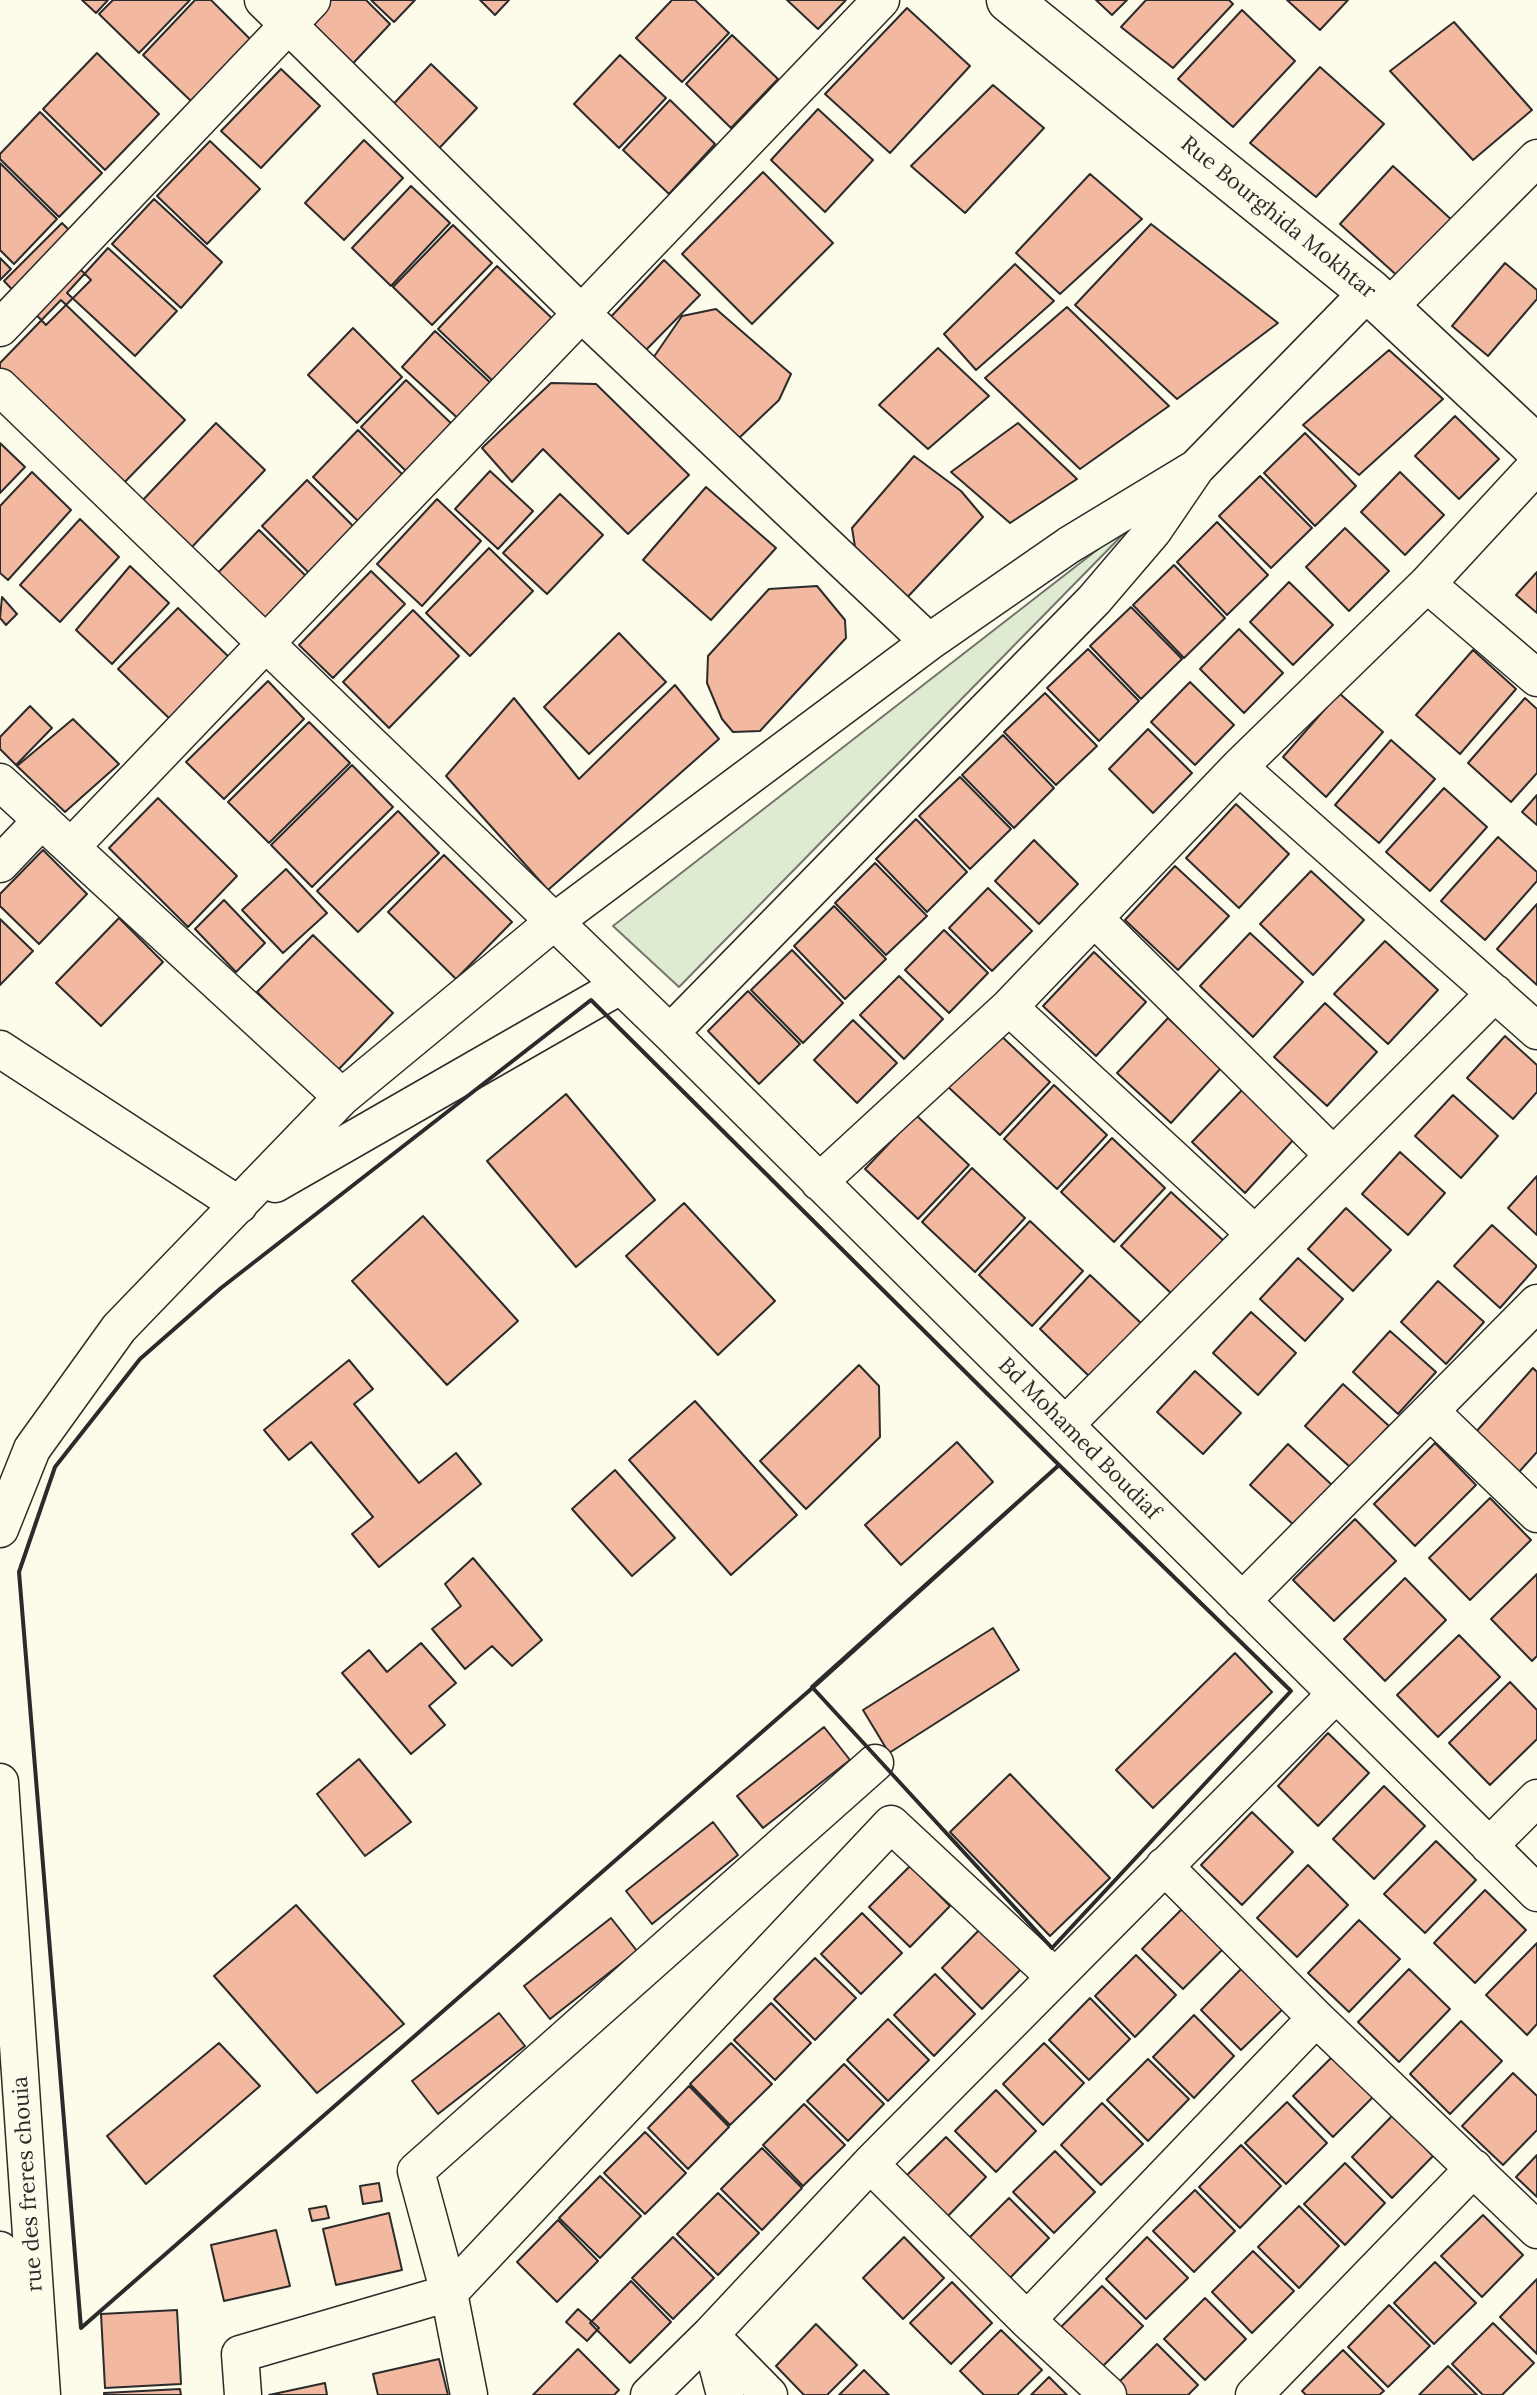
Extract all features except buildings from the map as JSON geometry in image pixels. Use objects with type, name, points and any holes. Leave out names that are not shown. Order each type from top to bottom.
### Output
[{"type":"main road","name":"Rue Bourghida Mokhtar","points":[[1009,0],[1379,300],[1537,448]]},
{"type":"street","points":[[263,0],[300,12],[581,313],[929,642]]},
{"type":"street","points":[[71,847],[881,0]]},
{"type":"street","points":[[0,328],[300,12]]},
{"type":"street","points":[[0,1529],[32,1449],[119,1328],[342,1097],[555,921],[929,642],[1069,545],[1196,468],[1537,158]]},
{"type":"street","name":"Bd Mohamed Boudiaf","points":[[0,387],[670,1033],[1537,1893]]},
{"type":"street","points":[[819,1182],[1009,1007],[1239,767],[1427,584],[1537,465]]},
{"type":"street","points":[[670,1033],[1094,600],[1153,531],[1196,468]]},
{"type":"street","points":[[1427,584],[1537,678]]},
{"type":"street","points":[[1239,767],[1537,1031]]},
{"type":"street","points":[[0,782],[342,1097]]},
{"type":"street","points":[[0,864],[42,820]]},
{"type":"street","points":[[1094,918],[1333,1155]]},
{"type":"street","points":[[239,1205],[620,986]]},
{"type":"street","points":[[1065,1425],[1495,993]]},
{"type":"street","points":[[1009,1007],[1255,1234]]},
{"type":"street","points":[[0,1049],[239,1205]]},
{"type":"street","points":[[1242,1601],[1430,1411],[1532,1317]]},
{"type":"street","points":[[1430,1411],[1537,1514]]},
{"type":"street","points":[[649,2395],[710,2335],[870,2164],[1336,1694]]},
{"type":"street","points":[[469,2395],[449,2293],[416,2171],[875,1763]]},
{"type":"street","name":"rue des freres chouia","points":[[0,1782],[13,2153],[38,2330],[42,2395]]},
{"type":"street","points":[[1489,1846],[1537,1798]]},
{"type":"street","points":[[243,2395],[240,2354],[449,2293],[891,1824],[1055,1977]]},
{"type":"street","points":[[1164,1866],[1316,2018],[1537,2230]]},
{"type":"street","points":[[1027,2320],[1316,2018]]},
{"type":"street","points":[[870,2164],[1027,2320],[1108,2395]]},
{"type":"street","points":[[1254,2395],[1474,2168]]},
{"type":"street","points":[[0,2250],[3,2354],[10,2395]]},
{"type":"street","points":[[3,2354],[38,2330]]},
{"type":"street","points":[[710,2335],[725,2395]]},
{"type":"street","points":[[710,2335],[769,2395]]},
{"type":"green space","points":[[1142,515],[679,987],[613,926]]},
{"type":"wall","points":[[591,1000],[1059,1465],[818,1683],[81,2328],[19,1572],[55,1467],[140,1359],[221,1288],[591,1000]]},
{"type":"wall","points":[[1059,1465],[1291,1691],[1052,1948],[812,1687],[1059,1465]]}]
